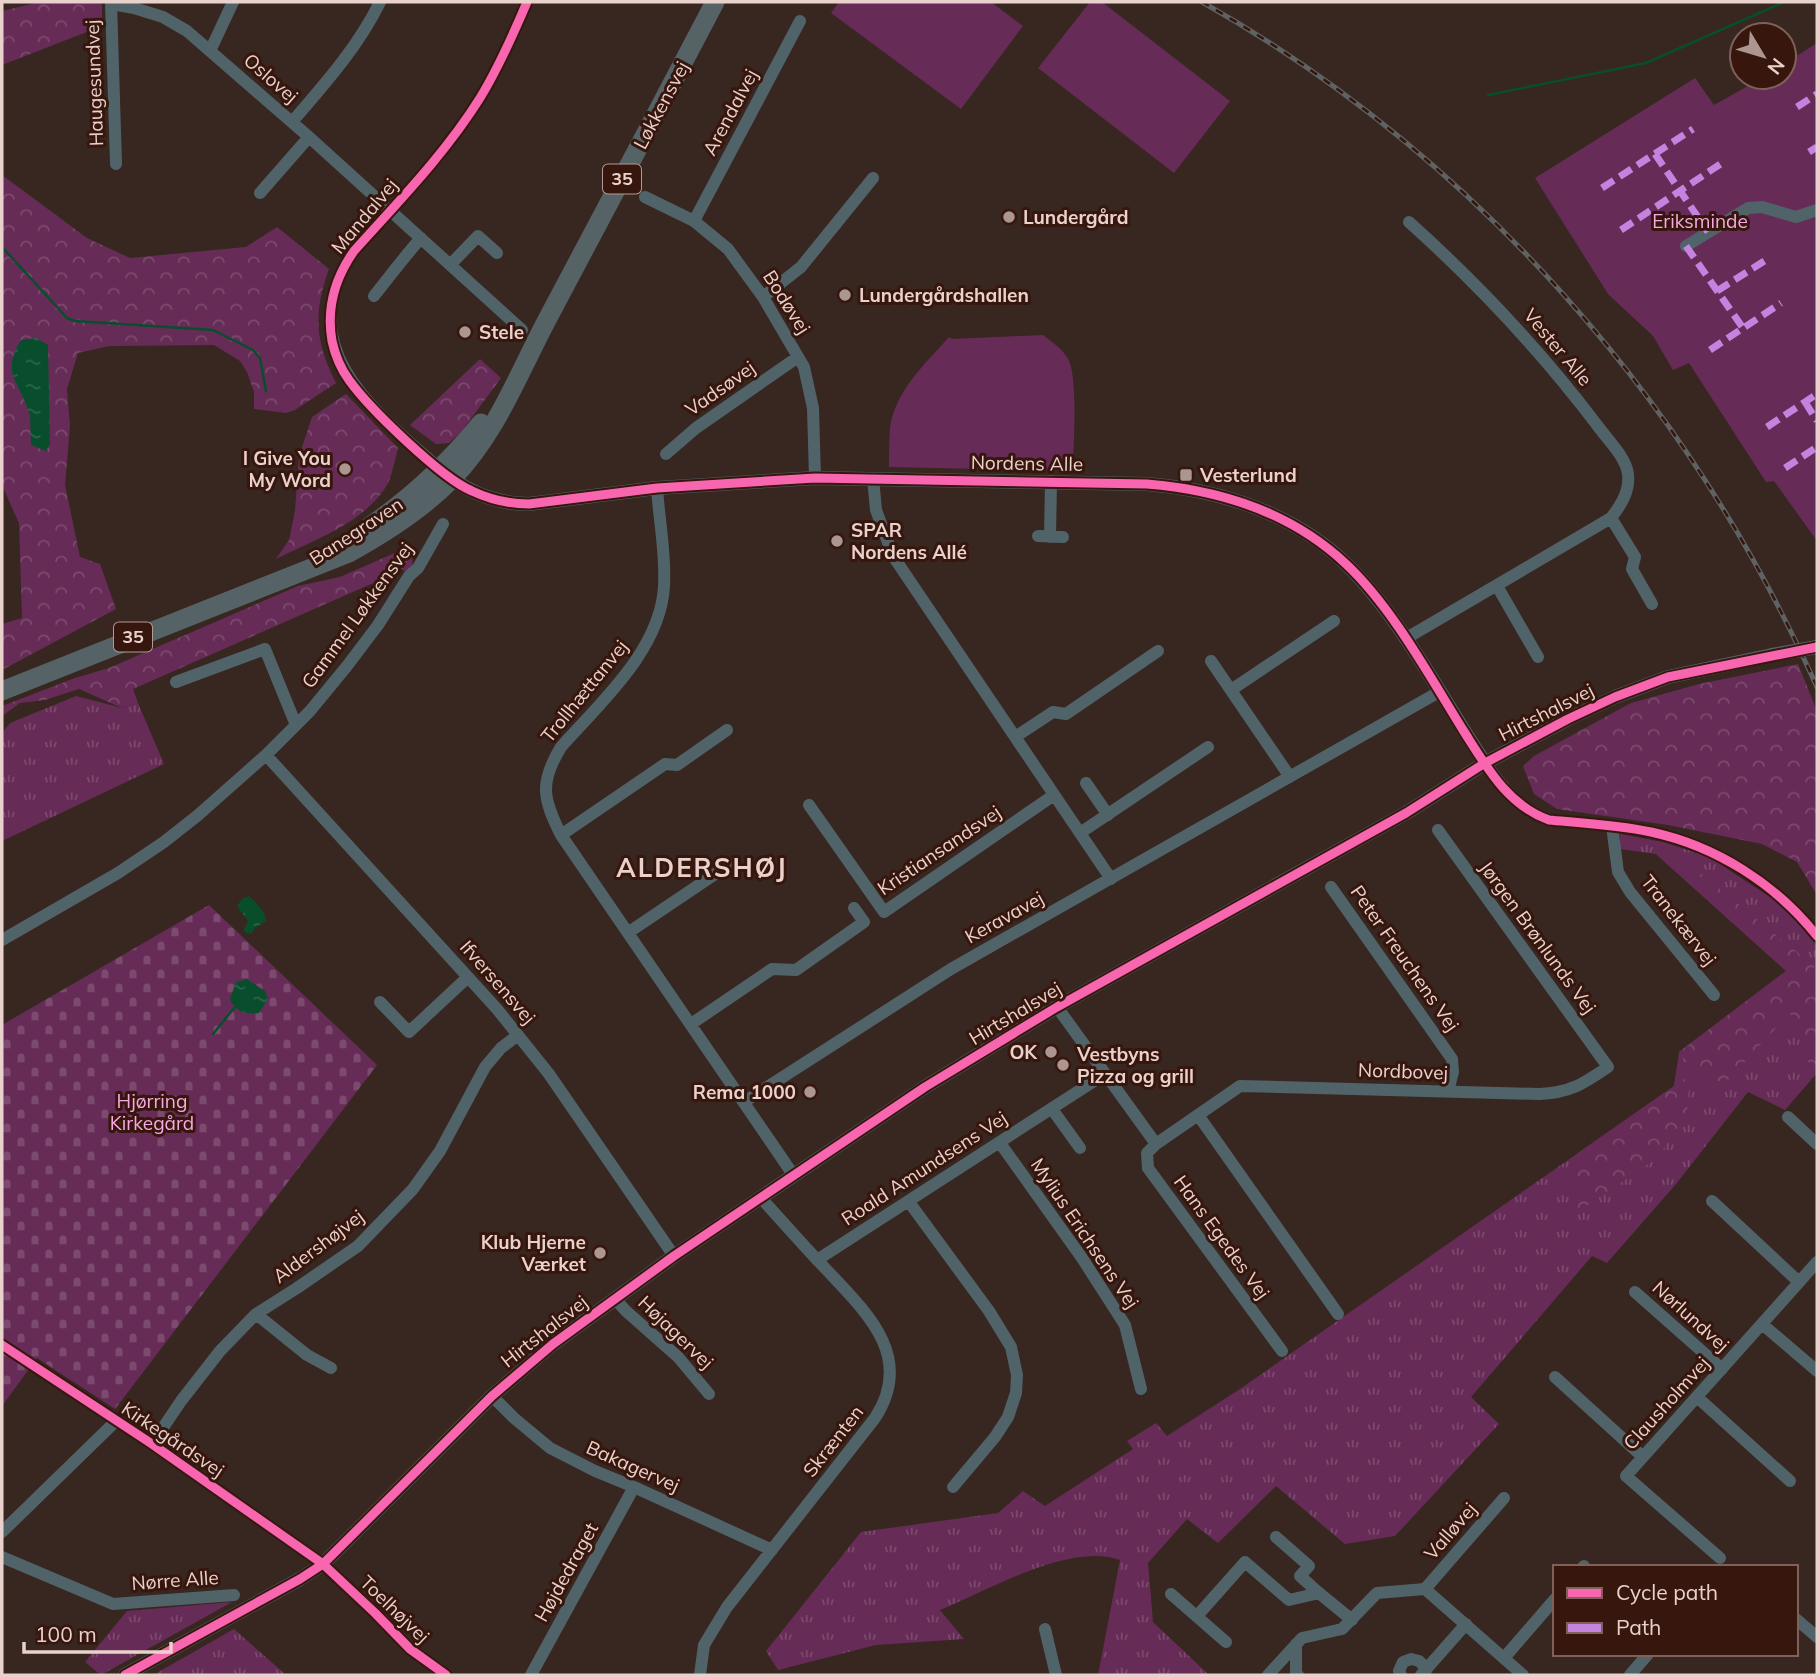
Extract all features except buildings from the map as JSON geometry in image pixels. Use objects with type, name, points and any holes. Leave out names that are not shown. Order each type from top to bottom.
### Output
[{"type":"main road","name":"Løkkensvej","points":[[446,474],[483,441],[496,421],[715,2]]},
{"type":"main road","name":"Banegraven","points":[[2,691],[362,546],[398,523],[446,474]]},
{"type":"street","points":[[211,51],[233,2]]},
{"type":"street","points":[[292,122],[357,41],[380,2]]},
{"type":"street","name":"Mandalvej","points":[[446,474],[407,442],[355,386],[339,362],[333,344],[331,304],[339,276],[354,251],[437,156],[480,98],[498,67],[527,2]]},
{"type":"street","name":"Oslovej","points":[[111,3],[163,17],[187,31],[391,210],[522,330]]},
{"type":"street","name":"Haugesundvej","points":[[111,3],[116,164]]},
{"type":"street","name":"Arendalvej","points":[[694,221],[800,21]]},
{"type":"street","points":[[260,194],[309,137]]},
{"type":"street","points":[[763,297],[801,267],[873,178]]},
{"type":"street","name":"Bodøvej","points":[[645,197],[694,221],[729,249],[763,297],[804,367],[813,408],[815,478]]},
{"type":"street","points":[[1686,246],[1748,208],[1762,206],[1796,217],[1817,210]]},
{"type":"street","name":"Vester Alle","points":[[1405,639],[1611,518],[1621,505],[1628,488],[1628,472],[1619,455],[1567,386],[1510,320],[1409,222]]},
{"type":"street","points":[[450,265],[478,236],[496,253]]},
{"type":"street","points":[[374,296],[394,267],[421,238]]},
{"type":"street","name":"Vadsøvej","points":[[666,454],[696,428],[798,357]]},
{"type":"street","name":"Nordens Alle","points":[[446,474],[471,491],[515,504],[657,488],[815,478],[1051,481],[1183,487],[1247,503],[1280,517],[1320,542],[1347,565],[1377,599],[1405,639],[1485,763]]},
{"type":"street","points":[[873,478],[876,510],[893,556],[1111,878]]},
{"type":"street","points":[[1050,537],[1051,481]]},
{"type":"street","name":"Trollhættanvej","points":[[657,488],[665,571],[660,613],[641,652],[561,747],[550,764],[545,786],[548,808],[561,835],[794,1176]]},
{"type":"street","points":[[1611,518],[1635,557],[1632,569],[1652,604]]},
{"type":"street","name":"Gammel Løkkensvej","points":[[2,940],[118,873],[164,842],[266,755],[347,666],[378,625],[409,576],[418,568],[443,524]]},
{"type":"street","points":[[1497,586],[1538,657]]},
{"type":"street","points":[[1231,690],[1334,621]]},
{"type":"street","name":"Hirtshalsvej","points":[[125,1675],[300,1579],[323,1563],[492,1396],[553,1344],[674,1256],[925,1087],[1057,1007],[1406,813],[1485,763],[1615,697],[1668,677],[1817,647]]},
{"type":"street","name":"Gammel Løkkensvej","points":[[176,682],[265,649],[296,725]]},
{"type":"street","points":[[1015,737],[1053,712],[1066,714],[1158,651]]},
{"type":"street","points":[[1211,661],[1290,777]]},
{"type":"street","name":"Keravavej","points":[[744,1102],[951,969],[1439,692]]},
{"type":"street","points":[[561,835],[665,764],[677,765],[727,730]]},
{"type":"street","points":[[1080,833],[1208,747]]},
{"type":"street","name":"Ifversensvej","points":[[266,755],[518,1035],[549,1074],[674,1256]]},
{"type":"street","points":[[1485,763],[1507,793],[1534,815],[1549,820],[1612,826],[1669,837],[1731,863],[1784,901],[1817,936]]},
{"type":"street","points":[[1086,783],[1108,815]]},
{"type":"street","name":"Kristiansandsvej","points":[[809,805],[884,912],[1054,795]]},
{"type":"street","name":"Tranekærvej","points":[[1612,826],[1618,872],[1630,892],[1714,995]]},
{"type":"street","name":"Jørgen Brønlunds Vej","points":[[1438,830],[1608,1066]]},
{"type":"street","points":[[629,932],[730,864]]},
{"type":"street","name":"Peter Freuchens Vej","points":[[1331,887],[1452,1059],[1448,1091]]},
{"type":"street","points":[[691,1024],[772,969],[796,970],[864,922],[854,908]]},
{"type":"street","points":[[380,1002],[409,1032],[468,977]]},
{"type":"street","points":[[1057,1007],[1156,1144]]},
{"type":"street","name":"Aldershøjvej","points":[[152,1444],[220,1351],[256,1314],[358,1246],[413,1189],[440,1151],[485,1067],[501,1048],[518,1035]]},
{"type":"street","name":"Nordbovej","points":[[1156,1144],[1231,1090],[1251,1085],[1560,1093],[1581,1085],[1608,1066]]},
{"type":"street","name":"Roald Amundsens Vej","points":[[817,1260],[1105,1074]]},
{"type":"street","points":[[1052,1109],[1080,1148]]},
{"type":"street","points":[[1198,1115],[1338,1314]]},
{"type":"street","points":[[1788,1117],[1817,1144]]},
{"type":"street","name":"Mylius Erichsens Vej","points":[[1000,1143],[1082,1258],[1125,1325],[1141,1389]]},
{"type":"street","name":"Hans Egedes Vej","points":[[1156,1144],[1147,1153],[1148,1168],[1282,1350]]},
{"type":"street","name":"Skrænten","points":[[700,1675],[704,1645],[727,1607],[868,1428],[880,1410],[888,1390],[889,1355],[879,1330],[761,1198]]},
{"type":"street","points":[[1712,1201],[1799,1282]]},
{"type":"street","points":[[909,1202],[1012,1347],[1017,1375],[1016,1393],[1009,1416],[953,1488]]},
{"type":"street","name":"Clausholmvej","points":[[1720,1558],[1626,1476],[1817,1262]]},
{"type":"street","name":"Nørlundvej","points":[[1635,1292],[1722,1369]]},
{"type":"street","name":"Højagervej","points":[[615,1299],[678,1357],[709,1394]]},
{"type":"street","points":[[256,1314],[299,1350],[331,1368]]},
{"type":"street","points":[[1762,1324],[1817,1371]]},
{"type":"street","name":"Kirkegårdsvej","points":[[2,1345],[152,1444],[323,1563]]},
{"type":"street","points":[[1555,1377],[1643,1457]]},
{"type":"street","name":"Bakagervej","points":[[492,1396],[550,1448],[595,1471],[772,1550]]},
{"type":"street","points":[[1697,1397],[1790,1481]]},
{"type":"street","points":[[2,1532],[116,1421]]},
{"type":"street","name":"Højdedraget","points":[[531,1675],[634,1487]]},
{"type":"street","name":"Valløvej","points":[[1424,1589],[1504,1498]]},
{"type":"street","points":[[1276,1537],[1308,1566],[1300,1576],[1352,1620]]},
{"type":"street","name":"Nørre Alle","points":[[2,1557],[113,1604],[234,1595]]},
{"type":"street","points":[[1197,1616],[1245,1562],[1289,1600],[1319,1593]]},
{"type":"street","name":"Toelhøjvej","points":[[323,1563],[375,1612],[410,1650],[446,1675]]},
{"type":"street","points":[[1268,1675],[1302,1638],[1342,1629],[1377,1593],[1424,1589],[1523,1675]]},
{"type":"street","points":[[1171,1594],[1226,1642]]},
{"type":"street","points":[[1504,1658],[1553,1601]]},
{"type":"street","points":[[1798,1621],[1817,1637]]},
{"type":"street","points":[[1401,1675],[1399,1671],[1403,1662],[1411,1659],[1419,1661],[1424,1672],[1466,1624]]},
{"type":"street","points":[[1045,1629],[1056,1675]]},
{"type":"street","points":[[1296,1644],[1298,1675]]},
{"type":"street","points":[[1630,1675],[1646,1656]]},
{"type":"green space","points":[[40,2],[102,2],[102,26],[2,65],[2,11]]},
{"type":"green space","points":[[839,2],[991,2],[1023,26],[961,109],[831,13]]},
{"type":"green space","points":[[1090,2],[1102,2],[1230,101],[1174,173],[1038,68]]},
{"type":"green space","name":"Eriksminde","points":[[1817,43],[1817,541],[1774,481],[1766,482],[1689,363],[1673,370],[1653,336],[1608,294],[1535,178],[1695,78],[1714,105],[1739,91],[1798,91],[1798,55]]},
{"type":"green space","points":[[2,175],[87,238],[130,258],[246,247],[277,227],[329,269],[320,300],[319,327],[320,341],[336,383],[286,413],[254,409],[254,392],[247,372],[240,361],[214,345],[109,346],[78,353],[67,389],[70,425],[65,485],[80,557],[100,564],[116,609],[2,670],[2,624],[22,618],[19,523],[2,485]]},
{"type":"green space","points":[[1043,335],[1062,351],[1071,366],[1074,395],[1073,471],[889,467],[890,428],[898,402],[912,379],[949,337]]},
{"type":"green space","points":[[480,359],[501,378],[461,432],[449,443],[436,444],[410,425]]},
{"type":"green space","points":[[346,394],[398,448],[389,481],[368,508],[354,518],[276,559],[289,540],[295,511],[299,456],[312,417]]},
{"type":"green space","points":[[406,548],[411,552],[413,567],[406,572],[394,564],[388,572],[393,577],[388,587],[371,584],[133,689],[138,703],[122,708],[79,689],[45,700],[20,703],[2,716],[2,706],[109,668],[298,586],[340,577]]},
{"type":"green space","points":[[1798,664],[1817,711],[1817,895],[1797,862],[1762,844],[1668,825],[1557,809],[1534,794],[1523,766],[1534,756],[1631,703],[1699,684]]},
{"type":"green space","points":[[76,696],[122,708],[138,703],[164,764],[2,841],[2,733],[10,723]]},
{"type":"green space","points":[[1620,834],[1663,842],[1709,857],[1773,899],[1803,928],[1817,946],[1817,1073],[1785,1110],[1748,1092],[1676,1184],[1607,1263],[1592,1256],[1471,1397],[1499,1424],[1395,1536],[1345,1544],[1276,1486],[1218,1543],[1187,1519],[1148,1563],[1153,1622],[1209,1675],[1098,1675],[1120,1560],[1100,1556],[1078,1557],[1029,1571],[940,1610],[964,1639],[876,1645],[778,1670],[766,1651],[861,1532],[998,1513],[1023,1491],[1045,1506],[1133,1449],[1127,1441],[1156,1423],[1167,1436],[1240,1389],[1674,1086],[1679,1052],[1786,971],[1656,854],[1620,849]]},
{"type":"green space","points":[[1656,854],[1694,868],[1814,966],[1817,992],[1817,1073],[1814,1077],[1790,1013],[1727,1081],[1702,1081],[1679,1052],[1786,971]]},
{"type":"green space","name":"Hjørring Kirkegård","points":[[209,905],[377,1065],[115,1409],[37,1358],[2,1406],[2,1025]]},
{"type":"green space","points":[[1677,1068],[1689,1087],[1687,1115],[1657,1158],[1573,1215],[1578,1153],[1674,1086]]},
{"type":"green space","points":[[232,1602],[101,1675],[85,1662],[127,1611]]},
{"type":"green space","points":[[234,1629],[286,1675],[155,1674]]},
{"type":"water","points":[[36,338],[48,345],[50,444],[46,451],[31,445],[29,411],[12,368],[12,360],[21,340]]},
{"type":"water","points":[[249,896],[262,910],[266,921],[251,934],[245,932],[248,921],[237,906],[242,899]]},
{"type":"water","points":[[247,979],[265,991],[268,999],[259,1013],[242,1012],[230,999],[236,982]]},
{"type":"waterway","points":[[1488,95],[1646,63],[1784,2]]},
{"type":"waterway","points":[[2,247],[67,318],[75,321],[213,330],[253,350],[260,358],[266,391]]},
{"type":"waterway","points":[[213,1034],[234,1008]]},
{"type":"railway","points":[[1202,2],[1302,64],[1395,134],[1483,211],[1564,295],[1639,386],[1706,481],[1765,582],[1817,687]]},
{"type":"marked path","points":[[1797,107],[1817,94]]},
{"type":"marked path","points":[[1602,188],[1693,129]]},
{"type":"marked path","points":[[1809,152],[1817,147]]},
{"type":"marked path","points":[[1655,154],[1708,232]]},
{"type":"marked path","points":[[1621,230],[1725,161]]},
{"type":"marked path","points":[[1686,246],[1743,328]]},
{"type":"marked path","points":[[1717,291],[1766,260]]},
{"type":"marked path","points":[[1710,350],[1781,303]]},
{"type":"marked path","points":[[1767,427],[1817,394]]},
{"type":"marked path","points":[[1805,402],[1817,421]]},
{"type":"marked path","points":[[1785,468],[1817,447]]},
{"type":"cycle path","points":[[527,2],[500,63],[480,98],[436,158],[354,251],[337,282],[331,305],[332,341],[346,376],[389,424],[425,458],[459,484],[479,494],[522,504],[657,488],[815,478],[1147,484],[1201,492],[1254,507],[1279,518],[1325,546],[1363,581],[1395,621],[1489,770],[1521,805],[1549,820],[1651,832],[1699,847],[1721,857],[1764,884],[1801,917],[1817,936]]},
{"type":"cycle path","points":[[125,1675],[323,1564],[492,1396],[553,1344],[674,1256],[925,1087],[1057,1007],[1406,813],[1485,763],[1568,719],[1668,677],[1817,647]]},
{"type":"cycle path","points":[[2,1345],[152,1444],[323,1564],[410,1649],[446,1675]]},
{"type":"place","name":"Lundergård","points":[[1009,217]]},
{"type":"place","name":"Lundergårdshallen","points":[[845,295]]},
{"type":"place","name":"Stele","points":[[465,332]]},
{"type":"place","name":"I Give You My Word","points":[[345,469]]},
{"type":"place","name":"Vesterlund","points":[[1186,475]]},
{"type":"place","name":"SPAR Nordens Allé","points":[[837,541]]},
{"type":"place","name":"OK","points":[[1051,1052]]},
{"type":"place","name":"Vestbyns Pizza og grill","points":[[1063,1065]]},
{"type":"place","name":"Rema 1000","points":[[810,1092]]},
{"type":"place","name":"Klub Hjerne Værket","points":[[600,1253]]},
{"type":"district","name":"ALDERSHØJ","points":[[702,868]]}]
